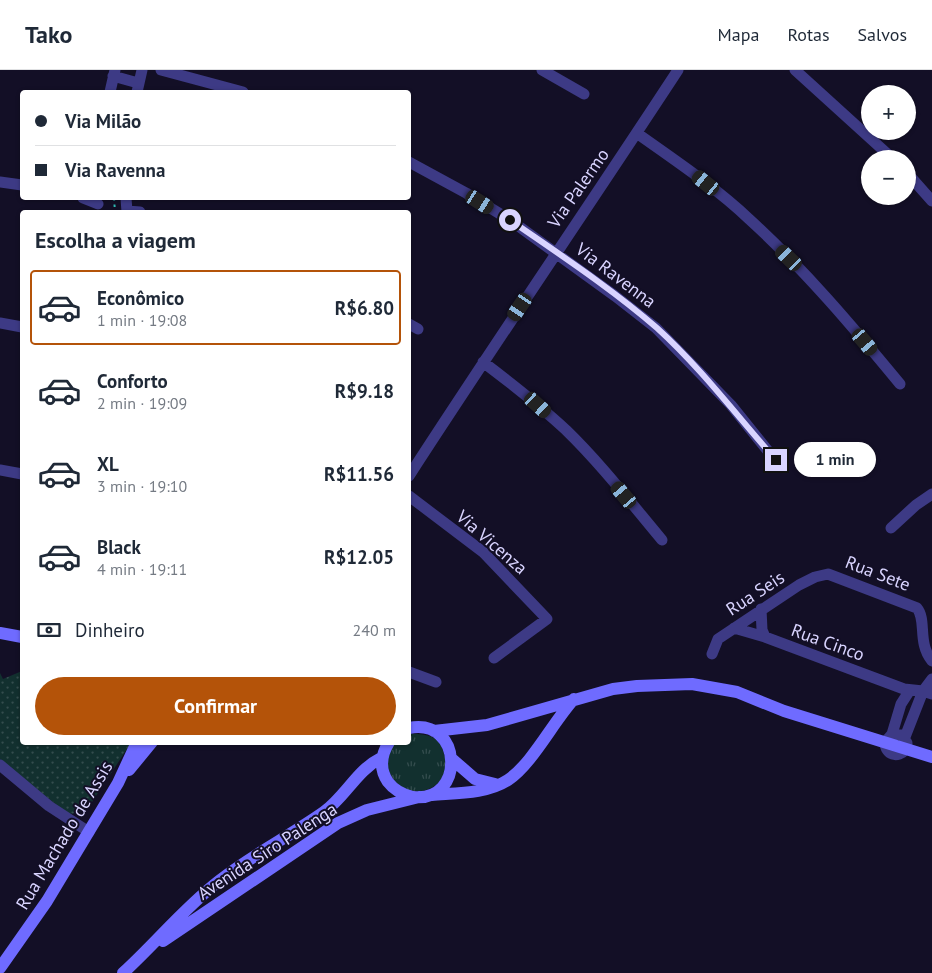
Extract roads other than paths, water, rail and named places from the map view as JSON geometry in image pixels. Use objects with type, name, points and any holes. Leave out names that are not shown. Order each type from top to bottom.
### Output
[{"type":"main road","points":[[0,633],[20,637]]},
{"type":"main road","points":[[411,728],[428,729],[487,725],[574,699],[637,686],[692,684],[738,692],[784,711],[840,729],[932,750]]},
{"type":"main road","points":[[452,759],[475,779],[498,785],[523,766],[574,699]]},
{"type":"main road","points":[[387,745],[382,758],[383,772],[388,782],[396,791],[407,796],[424,796],[440,789],[447,781],[452,770],[452,759],[446,743],[428,729],[411,721]]},
{"type":"main road","points":[[896,743],[932,757]]},
{"type":"main road","points":[[896,743],[932,763]]},
{"type":"main road","name":"Rua Machado de Assis","points":[[1,963],[47,901],[118,783],[136,745]]},
{"type":"main road","points":[[118,783],[150,745]]},
{"type":"main road","name":"Avenida Siro Palenga","points":[[123,973],[206,892],[241,866],[324,812],[342,796],[366,768],[382,758]]},
{"type":"main road","name":"Avenida Siro Palenga","points":[[144,954],[338,823],[367,810],[424,796],[475,791],[498,785]]},
{"type":"main road","points":[[206,892],[216,905]]},
{"type":"street","points":[[110,90],[114,73],[138,88],[142,70]]},
{"type":"street","points":[[161,70],[236,90]]},
{"type":"street","points":[[542,70],[584,94]]},
{"type":"street","name":"Via Palermo","points":[[411,473],[556,252],[638,134],[678,70]]},
{"type":"street","points":[[795,70],[882,150]]},
{"type":"street","points":[[638,134],[692,172],[749,218],[820,290],[900,384]]},
{"type":"street","name":"Via Ravenna","points":[[411,163],[466,193],[556,252],[656,328],[732,405],[776,460]]},
{"type":"street","points":[[0,182],[20,185]]},
{"type":"street","points":[[916,183],[932,201]]},
{"type":"street","points":[[0,323],[20,327]]},
{"type":"street","points":[[483,362],[524,392],[566,431],[598,464],[662,540]]},
{"type":"street","points":[[0,470],[20,474]]},
{"type":"street","points":[[891,528],[916,505],[932,494]]},
{"type":"street","name":"Via Vicenza","points":[[411,498],[483,552],[547,619],[494,658]]},
{"type":"street","name":"Rua Seis","points":[[712,654],[718,639],[761,609],[815,577],[828,574]]},
{"type":"street","name":"Rua Sete","points":[[828,574],[917,608],[921,617],[922,642],[932,662]]},
{"type":"street","points":[[761,609],[762,630],[766,637]]},
{"type":"street","name":"Rua Cinco","points":[[734,628],[766,637],[910,690],[927,693]]},
{"type":"street","points":[[411,673],[436,682]]},
{"type":"street","points":[[896,743],[927,693],[932,679]]},
{"type":"street","points":[[896,743],[901,704],[910,690]]},
{"type":"street","points":[[0,765],[49,806],[89,832]]}]
